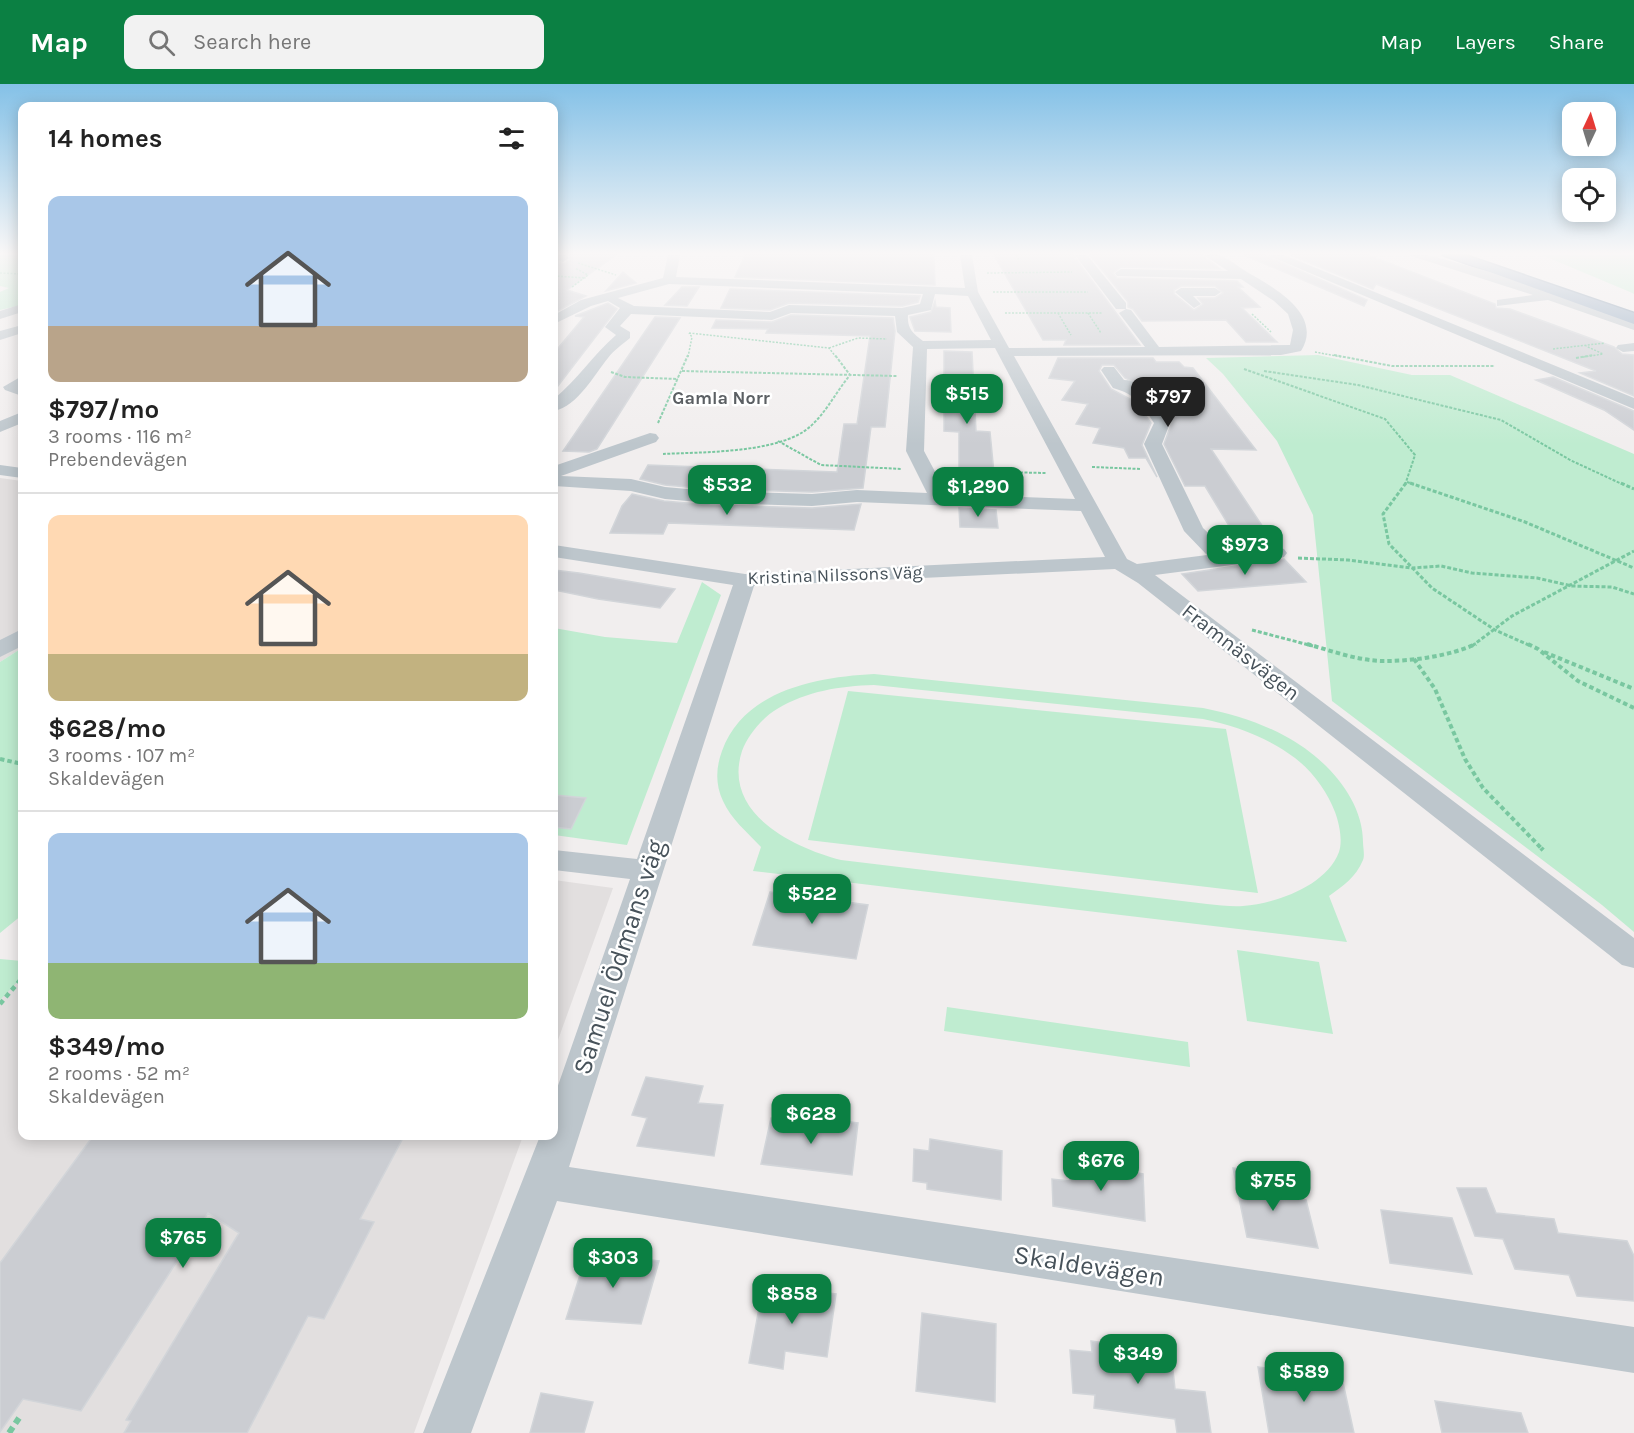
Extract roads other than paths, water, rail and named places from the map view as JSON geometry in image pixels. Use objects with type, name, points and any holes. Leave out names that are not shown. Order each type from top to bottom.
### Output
[{"type":"street","points":[[558,403],[577,388],[605,352],[625,335],[612,327],[620,318]]},
{"type":"street","points":[[781,318],[804,323],[908,330],[1003,348],[1085,352],[1296,348],[1301,333],[1296,318]]},
{"type":"street","points":[[908,330],[917,318]]},
{"type":"street","name":"Framnäsvägen","points":[[986,318],[1087,505],[1126,567],[1146,578],[1634,956]]},
{"type":"street","points":[[1130,318],[1155,351]]},
{"type":"street","points":[[1426,318],[1634,404]]},
{"type":"street","points":[[1458,318],[1634,389]]},
{"type":"street","points":[[1611,318],[1634,326]]},
{"type":"street","points":[[0,336],[18,330]]},
{"type":"street","points":[[908,330],[919,376],[915,451],[940,499]]},
{"type":"street","points":[[1085,352],[1097,370],[1130,370]]},
{"type":"street","points":[[1109,370],[1119,385],[1130,385],[1150,404],[1162,423],[1153,444],[1194,531],[1222,558]]},
{"type":"street","points":[[18,383],[11,387],[18,390]]},
{"type":"street","points":[[0,427],[18,419]]},
{"type":"street","points":[[558,471],[650,438]]},
{"type":"street","points":[[0,470],[18,472]]},
{"type":"street","points":[[558,481],[631,485],[665,493],[710,497],[812,500],[857,496],[1087,505]]},
{"type":"street","name":"Kristina Nilssons Väg","points":[[558,552],[745,580],[1126,567],[1277,553]]},
{"type":"street","name":"Samuel Ödmans väg","points":[[558,1139],[745,580]]},
{"type":"street","points":[[0,650],[18,639]]},
{"type":"street","points":[[558,860],[648,871]]},
{"type":"street","name":"Samuel Ödmans väg","points":[[447,1433],[558,1140]]},
{"type":"street","name":"Skaldevägen","points":[[544,1181],[1634,1350]]},
{"type":"district","name":"Gamla Norr","points":[[721,398]]}]
